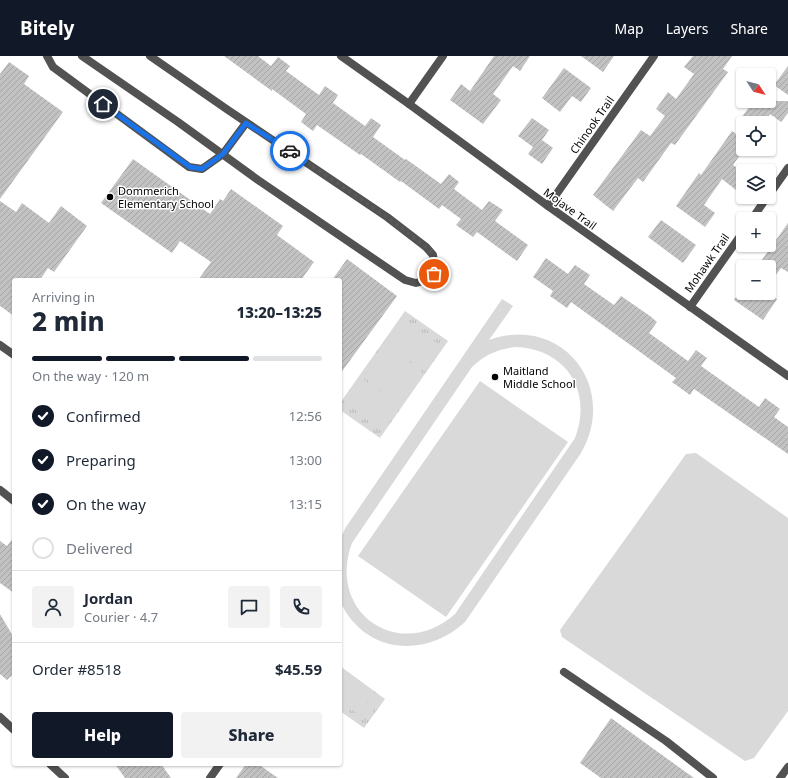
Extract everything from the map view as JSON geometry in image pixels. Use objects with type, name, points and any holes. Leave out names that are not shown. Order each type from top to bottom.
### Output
[{"type":"street","points":[[47,56],[53,66],[190,167],[202,169],[223,154],[246,123]]},
{"type":"street","points":[[82,56],[178,122],[258,180],[405,280],[416,283],[430,279],[434,274],[433,254],[387,217],[246,123],[150,56]]},
{"type":"street","name":"Mojave Trail","points":[[341,56],[548,206],[788,376]]},
{"type":"street","points":[[409,104],[444,56]]},
{"type":"street","name":"Chinook Trail","points":[[548,206],[654,56]]},
{"type":"street","points":[[776,185],[788,168]]},
{"type":"street","name":"Mohawk Trail","points":[[690,307],[736,242]]},
{"type":"street","points":[[0,345],[12,354]]},
{"type":"street","points":[[0,490],[12,499]]},
{"type":"street","points":[[564,672],[666,741],[713,778]]},
{"type":"street","points":[[0,717],[12,728]]},
{"type":"street","points":[[52,766],[65,778]]},
{"type":"street","points":[[210,778],[219,766]]},
{"type":"street","points":[[780,778],[788,766]]},
{"type":"green space","points":[[502,299],[513,306],[489,340],[515,335],[540,337],[560,347],[577,362],[588,381],[593,404],[591,428],[581,453],[465,622],[449,634],[432,642],[414,646],[396,645],[380,641],[364,632],[351,619],[342,604],[342,535]],"holes":[[[516,347],[534,350],[549,355],[561,364],[571,376],[577,389],[580,404],[580,421],[575,438],[455,614],[434,628],[412,633],[391,632],[373,623],[359,609],[349,591],[347,568],[352,543],[472,367],[487,356],[503,349]]]},
{"type":"green space","points":[[405,311],[448,341],[380,438],[342,411],[342,400]]},
{"type":"green space","points":[[402,318],[442,347],[425,372],[384,343]]},
{"type":"green space","points":[[381,348],[421,376],[404,401],[364,372]]},
{"type":"green space","points":[[360,377],[401,406],[383,430],[343,401]]},
{"type":"green space","points":[[480,381],[568,442],[446,617],[358,556]]},
{"type":"green space","points":[[696,453],[788,518],[788,711],[754,758],[745,761],[562,637],[560,630],[686,454]]},
{"type":"green space","points":[[342,667],[385,699],[364,728],[342,712]]},
{"type":"green space","points":[[342,676],[371,697],[359,715],[342,702]]},
{"type":"building","points":[[224,56],[258,56],[271,66],[278,57],[290,66],[286,71],[319,95],[325,86],[338,95],[333,103],[365,126],[371,118],[381,125],[373,137],[405,160],[406,159],[441,184],[449,174],[459,182],[454,189],[482,210],[489,201],[503,210],[495,221],[528,245],[517,261],[477,232],[473,237],[456,225],[461,219],[442,205],[439,209],[401,181],[400,182],[317,125],[313,131],[301,122],[306,114]]},
{"type":"building","points":[[494,56],[530,56],[520,71],[513,66],[493,94],[501,100],[483,124],[450,100],[461,84],[470,91]]},
{"type":"building","points":[[581,56],[614,56],[603,72]]},
{"type":"building","points":[[693,56],[732,56],[723,69],[728,72],[675,145],[671,143],[643,182],[638,178],[613,211],[593,195],[641,130],[650,136],[665,116],[656,109],[668,92],[676,99],[694,74],[684,67]]},
{"type":"building","points":[[9,62],[29,76],[24,84],[63,112],[0,199],[0,74]]},
{"type":"building","points":[[788,66],[788,95],[776,86],[776,82]]},
{"type":"building","points":[[564,68],[591,88],[581,102],[572,96],[560,112],[542,98]]},
{"type":"building","points":[[776,101],[788,101],[788,113],[781,122],[776,118],[776,116],[770,114],[768,116],[742,116],[749,108],[776,108]]},
{"type":"building","points":[[532,118],[549,130],[542,140],[553,148],[542,164],[528,154],[533,147],[518,136]]},
{"type":"building","points":[[732,131],[736,134],[736,156],[739,156],[733,165],[736,167],[736,190],[722,179],[704,205],[715,213],[705,227],[676,206],[699,173],[701,175]]},
{"type":"building","points":[[133,159],[210,214],[220,199],[223,201],[231,189],[283,226],[277,235],[314,262],[302,278],[199,278],[211,262],[180,241],[172,253],[101,203]]},
{"type":"building","points":[[0,201],[16,212],[22,203],[49,223],[61,206],[87,226],[54,272],[48,268],[41,278],[12,278],[12,315],[0,306]]},
{"type":"building","points":[[661,220],[696,245],[683,263],[648,237]]},
{"type":"building","points":[[788,223],[788,272],[781,268],[776,275],[776,260],[762,260],[767,252],[776,252],[776,240]]},
{"type":"building","points":[[546,258],[568,274],[575,265],[590,275],[584,284],[614,305],[621,296],[650,316],[657,322],[649,333],[688,361],[696,350],[707,358],[701,366],[759,407],[765,398],[780,409],[774,417],[788,427],[788,454],[694,389],[690,395],[672,382],[676,378],[571,302],[567,308],[550,296],[553,291],[533,277]]},
{"type":"building","points":[[347,259],[397,296],[342,371],[342,278],[333,278]]},
{"type":"building","points":[[736,297],[736,300],[777,299],[763,320],[734,300]]},
{"type":"building","points":[[12,540],[12,592],[0,583],[0,541],[7,546]]},
{"type":"building","points":[[0,614],[12,635],[12,675],[7,680],[0,674]]},
{"type":"building","points":[[611,718],[694,778],[601,778],[580,763]]},
{"type":"building","points":[[116,766],[162,766],[171,778],[125,778]]},
{"type":"building","points":[[245,766],[261,766],[278,778],[236,778]]},
{"type":"way so far","points":[[290,151],[387,217],[426,247],[433,254],[434,274]]},
{"type":"place","name":"Dommerich Elementary School","points":[[110,197]]},
{"type":"place","name":"Maitland Middle School","points":[[495,377]]},
{"type":"route","points":[[103,104],[190,167],[202,169],[223,154],[246,123],[290,151]]}]
